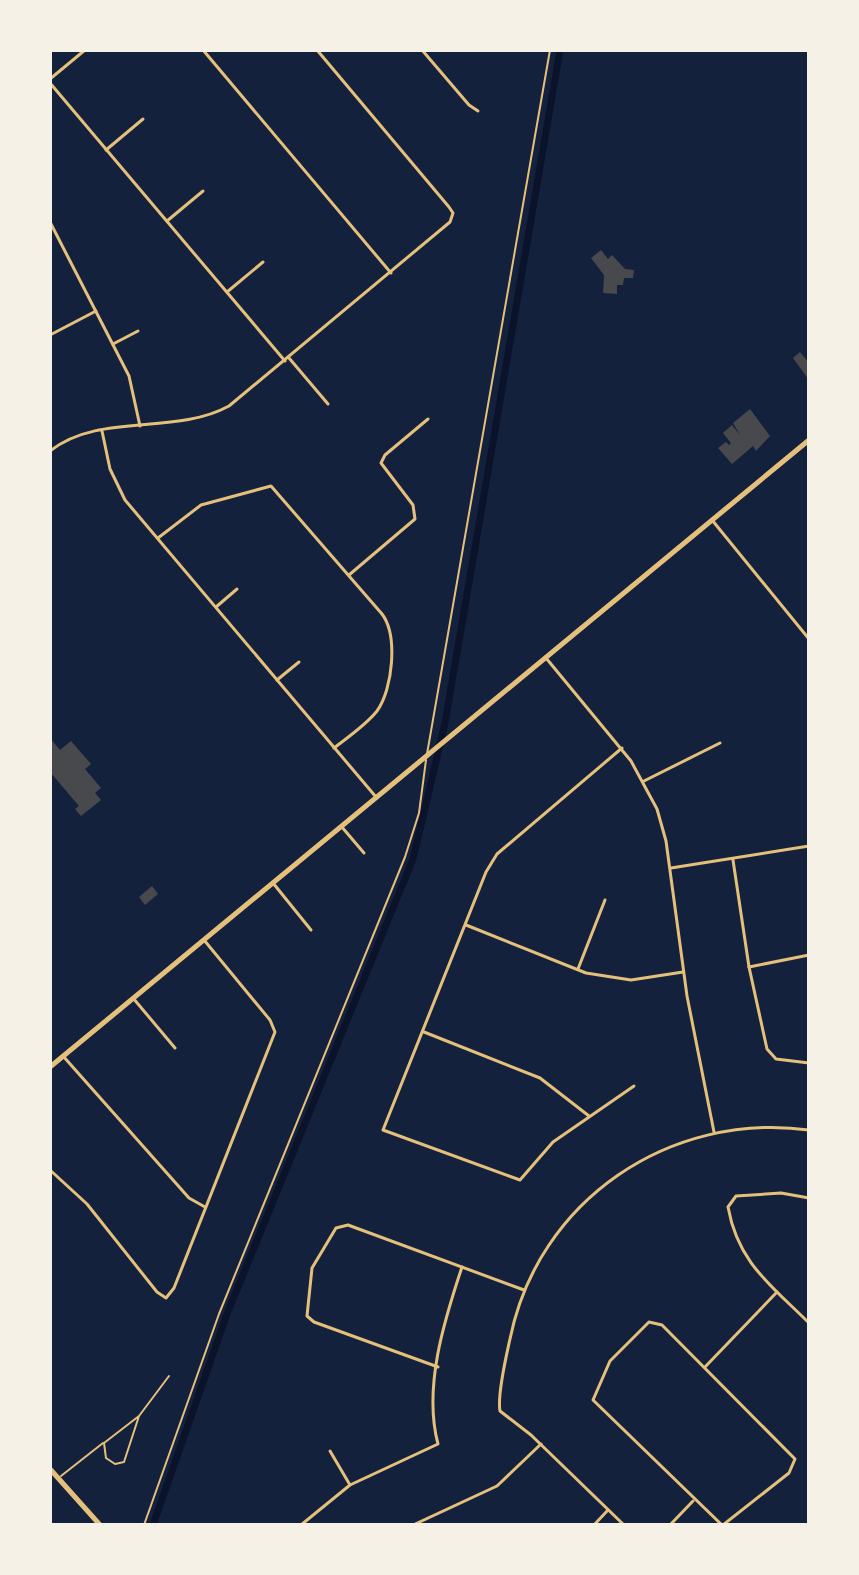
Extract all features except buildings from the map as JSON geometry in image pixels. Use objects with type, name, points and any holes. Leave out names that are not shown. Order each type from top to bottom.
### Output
[{"type":"main road","points":[[50,1067],[809,440]]},
{"type":"main road","points":[[50,1469],[100,1525]]},
{"type":"street","points":[[85,50],[50,81],[227,292],[328,404]]},
{"type":"street","points":[[203,50],[391,273]]},
{"type":"street","points":[[50,451],[76,436],[215,414],[243,397],[391,273],[453,216],[317,50]]},
{"type":"street","points":[[422,50],[469,105],[478,111]]},
{"type":"street","points":[[106,150],[143,119]]},
{"type":"street","points":[[167,221],[203,191]]},
{"type":"street","points":[[451,210],[460,206]]},
{"type":"street","points":[[50,222],[132,385],[140,426]]},
{"type":"street","points":[[227,292],[263,262]]},
{"type":"street","points":[[50,335],[96,311]]},
{"type":"street","points":[[113,344],[138,331]]},
{"type":"street","points":[[349,575],[415,519],[413,505],[381,463],[385,455],[428,419]]},
{"type":"street","points":[[102,431],[116,485],[376,797]]},
{"type":"street","points":[[158,539],[201,505],[271,486],[349,575],[386,620],[393,647],[381,705],[334,748]]},
{"type":"street","points":[[712,520],[809,639]]},
{"type":"street","points":[[216,607],[237,589]]},
{"type":"street","points":[[546,657],[622,748],[644,781],[662,823],[683,972],[714,1132]]},
{"type":"street","points":[[277,680],[299,662]]},
{"type":"street","points":[[644,781],[720,743]]},
{"type":"street","points":[[622,748],[497,854],[383,1130],[520,1180],[553,1142],[634,1086]]},
{"type":"street","points":[[341,826],[364,853]]},
{"type":"street","points":[[669,868],[809,846]]},
{"type":"street","points":[[733,860],[749,967],[768,1053],[779,1060],[809,1063]]},
{"type":"street","points":[[273,883],[311,930]]},
{"type":"street","points":[[578,969],[605,900]]},
{"type":"street","points":[[466,925],[578,969],[631,980],[683,972]]},
{"type":"street","points":[[50,1170],[87,1204],[157,1292],[166,1298],[174,1288],[275,1032],[270,1020],[204,940]]},
{"type":"street","points":[[749,967],[809,955]]},
{"type":"street","points":[[133,998],[175,1048]]},
{"type":"street","points":[[424,1032],[540,1078],[560,1089],[589,1116]]},
{"type":"street","points":[[63,1056],[189,1198],[206,1208]]},
{"type":"street","points":[[624,1525],[541,1444],[499,1408],[513,1326],[524,1290],[554,1237],[600,1187],[665,1147],[714,1132],[768,1127],[809,1130]]},
{"type":"street","points":[[809,1198],[739,1194],[730,1201],[728,1210],[738,1245],[752,1267],[809,1323]]},
{"type":"street","points":[[438,1367],[314,1322],[307,1316],[312,1268],[339,1226],[348,1225],[524,1290]]},
{"type":"street","points":[[301,1525],[350,1485],[438,1444],[431,1408],[448,1311],[462,1267]]},
{"type":"street","points":[[704,1367],[777,1292]]},
{"type":"street","points":[[653,1322],[662,1325],[704,1367],[786,1447],[795,1463],[789,1473],[722,1525],[693,1501],[593,1400],[594,1391],[615,1355],[643,1326],[653,1322]]},
{"type":"street","points":[[413,1525],[497,1486],[541,1444]]},
{"type":"street","points":[[330,1451],[350,1485]]},
{"type":"street","points":[[670,1525],[693,1501]]},
{"type":"street","points":[[594,1525],[608,1510]]},
{"type":"lane","points":[[144,1525],[219,1314],[405,857],[419,813],[550,50]]},
{"type":"lane","points":[[59,1478],[139,1416],[169,1376]]},
{"type":"lane","points":[[104,1443],[106,1458],[115,1464],[124,1462],[139,1416]]},
{"type":"waterway","points":[[153,1525],[227,1314],[413,859],[445,723],[560,50]]}]
